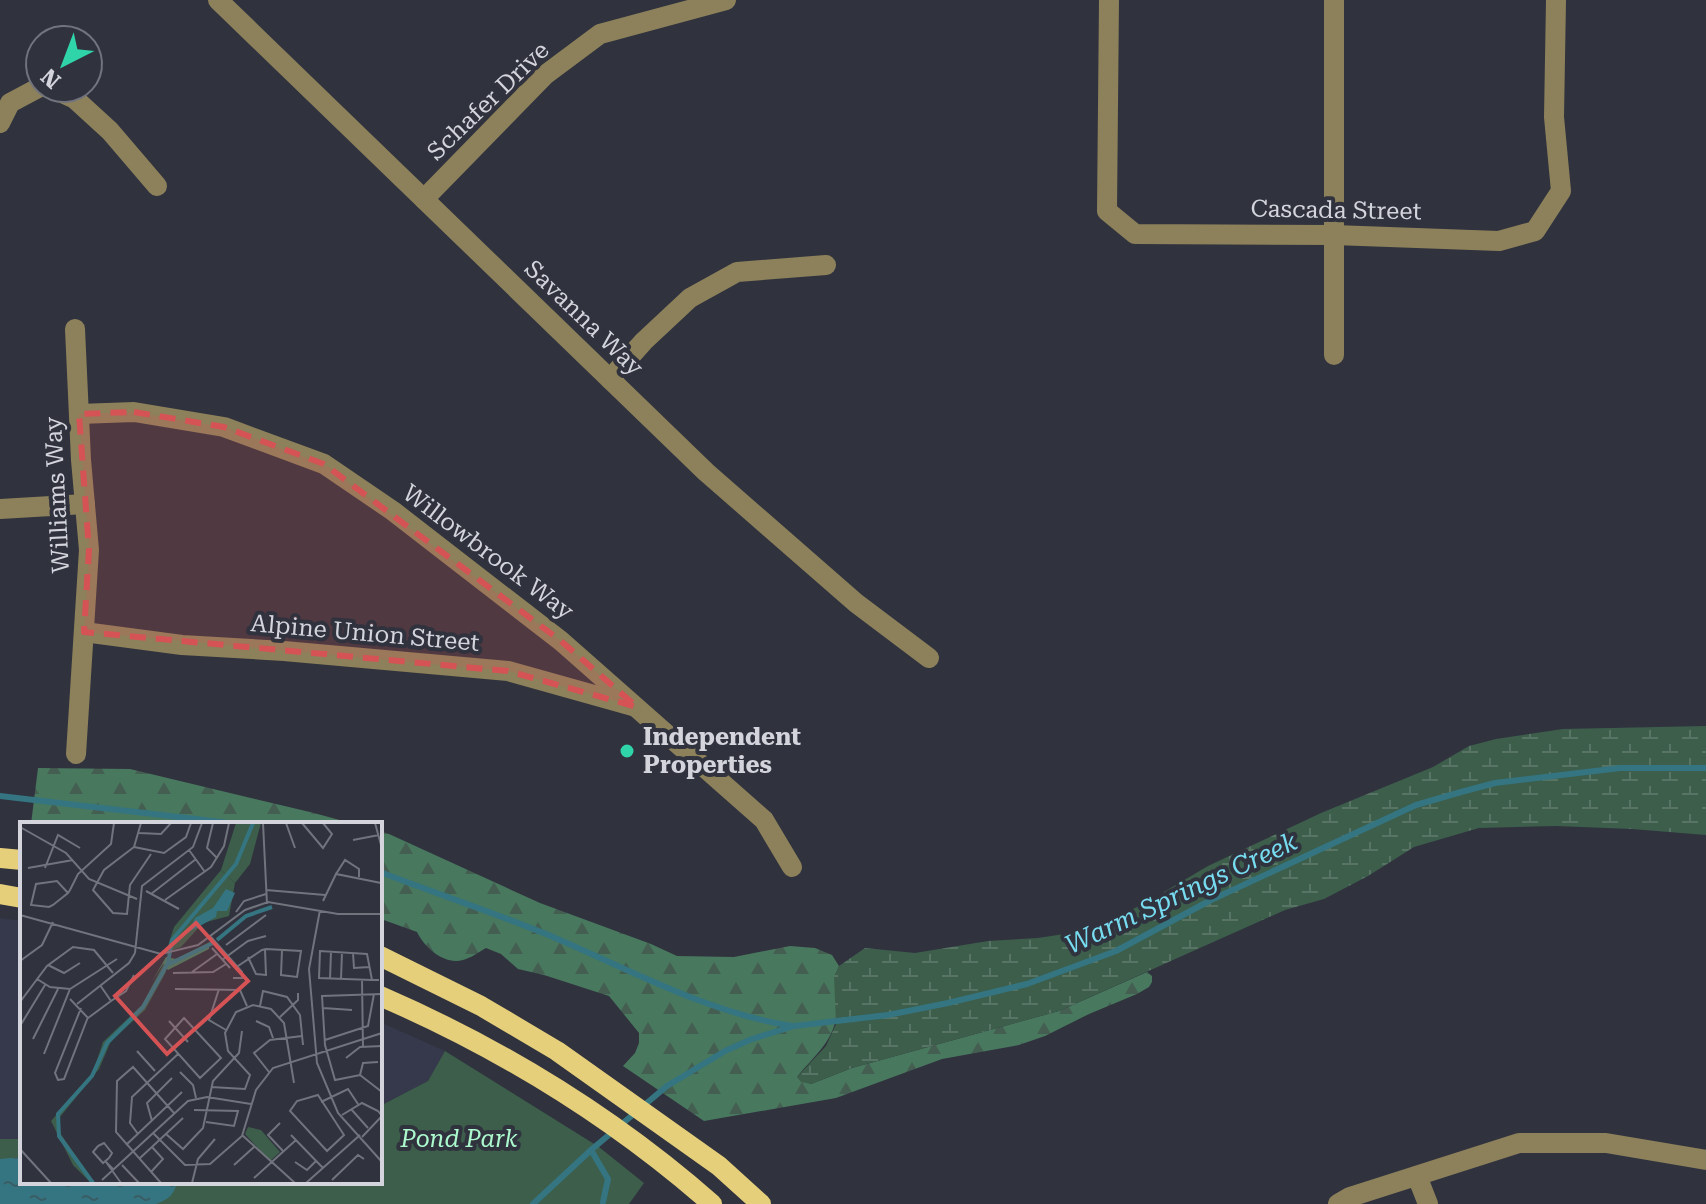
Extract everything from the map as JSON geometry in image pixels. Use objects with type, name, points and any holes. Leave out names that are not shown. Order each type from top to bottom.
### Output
[{"type":"main road","points":[[0,858],[20,860]]},
{"type":"main road","points":[[0,894],[20,898]]},
{"type":"main road","points":[[382,957],[521,1028],[719,1166],[761,1204]]},
{"type":"main road","points":[[382,997],[470,1038],[584,1106],[652,1154],[712,1204]]},
{"type":"street","name":"Savanna Way","points":[[218,0],[706,472],[856,603],[929,658]]},
{"type":"street","name":"Schafer Drive","points":[[424,199],[545,75],[600,34],[726,0]]},
{"type":"street","name":"Cascada Street","points":[[1109,0],[1107,211],[1135,234],[1334,235],[1499,241],[1535,231],[1561,191],[1554,117],[1556,0]]},
{"type":"street","points":[[1334,0],[1334,355]]},
{"type":"street","points":[[0,123],[10,103],[24,96]]},
{"type":"street","points":[[80,104],[110,131],[157,186]]},
{"type":"street","points":[[610,379],[644,341],[690,298],[737,272],[826,265]]},
{"type":"street","name":"Williams Way","points":[[75,329],[89,550],[76,754]]},
{"type":"street","name":"Willowbrook Way","points":[[79,414],[134,412],[224,427],[324,464],[393,511],[561,641],[764,820],[792,867]]},
{"type":"street","points":[[0,509],[85,504]]},
{"type":"street","name":"Alpine Union Street","points":[[84,632],[182,645],[508,671],[637,707]]},
{"type":"street","points":[[1338,1204],[1350,1197],[1519,1143],[1606,1143],[1706,1160]]},
{"type":"street","points":[[1417,1176],[1428,1204]]},
{"type":"highlighted area","points":[[134,412],[224,427],[324,464],[561,641],[637,707],[508,671],[84,632],[89,550],[79,414]]},
{"type":"shaded area","points":[[0,918],[20,921],[20,1139],[0,1139]]},
{"type":"shaded area","points":[[382,1023],[445,1051],[428,1081],[382,1105]]},
{"type":"green space","points":[[1706,726],[1706,835],[1556,826],[1479,828],[1414,847],[1324,899],[1285,910],[1059,1011],[852,1068],[811,1084],[801,1082],[797,1077],[826,1046],[836,1024],[834,976],[839,966],[865,948],[915,953],[988,941],[1091,930],[1208,866],[1321,813],[1433,767],[1469,746],[1563,729]]},
{"type":"green space","points":[[38,768],[130,769],[347,822],[31,822]]},
{"type":"green space","points":[[382,832],[540,903],[677,956],[734,957],[790,946],[815,948],[832,955],[839,966],[835,978],[836,1011],[831,1034],[797,1077],[811,1084],[852,1068],[1059,1011],[1147,972],[1152,976],[1152,982],[1137,994],[1019,1045],[942,1059],[836,1098],[704,1121],[623,1066],[635,1053],[639,1033],[609,996],[518,969],[501,954],[486,948],[466,959],[456,961],[442,958],[425,944],[417,932],[382,919]]},
{"type":"green space","name":"Pond Park","points":[[445,1051],[599,1147],[644,1183],[629,1204],[0,1204],[0,1139],[20,1139],[20,1184],[382,1184],[382,1105],[428,1081]]},
{"type":"water","points":[[20,1157],[20,1184],[176,1184],[170,1196],[156,1204],[0,1204],[0,1159]]},
{"type":"waterway","name":"Warm Springs Creek","points":[[533,1204],[667,1086],[725,1051],[752,1039],[794,1026],[888,1015],[1027,984],[1116,951],[1211,900],[1416,805],[1461,792],[1495,783],[1620,768],[1706,768]]},
{"type":"waterway","points":[[0,796],[221,822]]},
{"type":"waterway","points":[[382,873],[546,934],[697,1000],[792,1026]]},
{"type":"waterway","points":[[591,1150],[608,1179],[603,1202]]},
{"type":"place","name":"Independent Properties","points":[[627,751]]}]
